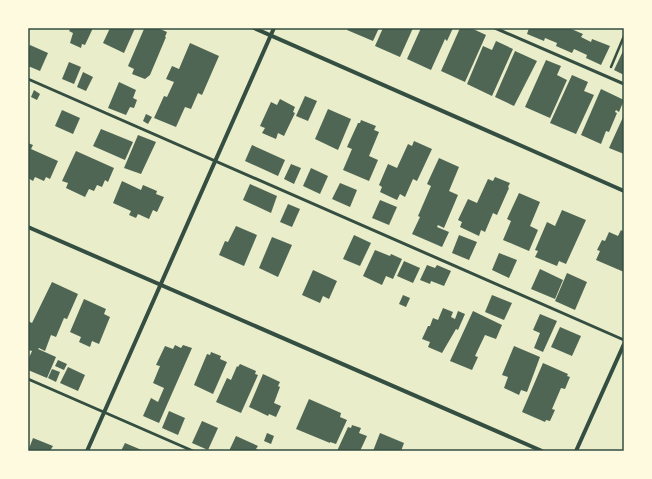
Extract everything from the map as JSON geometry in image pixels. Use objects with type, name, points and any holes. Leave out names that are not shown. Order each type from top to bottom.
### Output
[{"type":"street","points":[[254,28],[624,191]]},
{"type":"street","points":[[87,451],[274,28]]},
{"type":"street","points":[[28,227],[542,451]]},
{"type":"street","points":[[576,451],[624,344]]},
{"type":"lane","points":[[495,28],[624,84]]},
{"type":"lane","points":[[28,79],[624,340]]},
{"type":"lane","points":[[28,378],[193,451]]},
{"type":"path","points":[[606,77],[624,36]]},
{"type":"building","points":[[71,28],[93,28],[85,45],[82,44],[81,48],[70,43],[73,33],[69,31]]},
{"type":"building","points":[[110,28],[135,28],[124,53],[103,43]]},
{"type":"building","points":[[158,28],[167,32],[150,75],[145,79],[132,74],[134,69],[128,66],[144,29]]},
{"type":"building","points":[[348,28],[379,28],[373,41],[347,30]]},
{"type":"building","points":[[383,28],[413,28],[400,57],[375,46]]},
{"type":"building","points":[[421,28],[453,28],[447,41],[445,39],[431,70],[407,59]]},
{"type":"building","points":[[460,28],[471,28],[486,35],[465,82],[441,71]]},
{"type":"building","points":[[529,28],[569,28],[583,34],[581,37],[591,42],[592,39],[610,46],[601,65],[586,58],[587,55],[574,49],[572,53],[556,46],[557,43],[545,38],[544,41],[527,34]]},
{"type":"building","points":[[496,41],[513,49],[492,96],[467,84],[483,46],[492,50]]},
{"type":"building","points":[[190,43],[219,56],[202,95],[198,93],[191,109],[185,107],[176,127],[154,118],[164,96],[167,97],[174,82],[166,79],[172,66],[179,69]]},
{"type":"building","points":[[30,45],[48,53],[40,71],[28,66],[28,49]]},
{"type":"building","points":[[624,49],[624,75],[614,70]]},
{"type":"building","points":[[515,51],[537,61],[514,106],[495,97]]},
{"type":"building","points":[[546,60],[561,66],[557,75],[567,80],[550,118],[525,107]]},
{"type":"building","points":[[69,62],[81,67],[74,84],[62,79]]},
{"type":"building","points":[[83,72],[93,77],[86,91],[77,87]]},
{"type":"building","points":[[572,75],[588,82],[584,91],[594,95],[576,134],[550,123]]},
{"type":"building","points":[[119,82],[136,90],[133,98],[137,100],[134,108],[130,107],[126,115],[108,108]]},
{"type":"building","points":[[601,89],[624,100],[619,112],[616,110],[615,112],[617,113],[609,132],[606,131],[601,144],[581,135]]},
{"type":"building","points":[[34,90],[40,94],[37,100],[31,97]]},
{"type":"building","points":[[305,96],[317,101],[308,121],[296,116]]},
{"type":"building","points":[[280,99],[295,107],[293,112],[295,113],[284,136],[278,133],[276,139],[262,133],[265,128],[260,126],[271,102],[277,105]]},
{"type":"building","points":[[328,109],[351,119],[338,150],[315,139]]},
{"type":"building","points":[[62,110],[80,118],[73,134],[55,126]]},
{"type":"building","points":[[146,114],[152,117],[148,124],[143,121]]},
{"type":"building","points":[[624,115],[624,154],[609,148]]},
{"type":"building","points":[[361,120],[376,126],[374,130],[379,132],[369,156],[378,160],[369,181],[343,170],[352,149],[347,147],[358,123],[360,123]]},
{"type":"building","points":[[101,129],[133,142],[125,160],[93,146]]},
{"type":"building","points":[[138,135],[156,142],[141,174],[124,168]]},
{"type":"building","points":[[414,141],[432,149],[417,181],[413,179],[405,197],[400,194],[397,200],[380,192],[382,187],[379,185],[388,164],[397,168],[408,144],[412,146]]},
{"type":"building","points":[[28,143],[33,145],[31,149],[58,161],[50,179],[46,177],[44,181],[35,177],[33,181],[28,178]]},
{"type":"building","points":[[252,145],[285,160],[278,176],[245,161]]},
{"type":"building","points":[[76,151],[114,168],[108,182],[105,180],[102,187],[97,185],[94,191],[89,189],[85,197],[66,188],[68,183],[62,181]]},
{"type":"building","points":[[439,158],[459,167],[449,191],[458,195],[444,228],[438,225],[437,227],[449,232],[442,247],[412,234],[431,186],[427,184]]},
{"type":"building","points":[[291,164],[301,168],[294,184],[284,179]]},
{"type":"building","points":[[311,168],[328,176],[320,194],[303,186]]},
{"type":"building","points":[[495,177],[510,183],[509,188],[497,215],[493,213],[485,232],[481,230],[479,236],[460,227],[462,222],[458,220],[468,199],[477,203],[488,179],[493,181]]},
{"type":"building","points":[[122,181],[141,190],[143,185],[157,191],[156,194],[164,197],[157,212],[153,210],[149,219],[138,214],[136,218],[129,215],[131,211],[113,203]]},
{"type":"building","points":[[340,183],[357,190],[350,207],[332,199]]},
{"type":"building","points":[[250,184],[277,196],[271,213],[243,200]]},
{"type":"building","points":[[519,193],[540,202],[530,226],[538,230],[529,251],[503,240],[511,221],[507,219]]},
{"type":"building","points":[[380,200],[397,207],[389,225],[372,218]]},
{"type":"building","points":[[288,204],[300,209],[292,227],[280,222]]},
{"type":"building","points":[[562,210],[586,220],[566,264],[559,261],[557,266],[535,257],[538,251],[535,250],[547,222],[555,226]]},
{"type":"building","points":[[236,226],[257,235],[244,266],[219,255],[225,241],[228,242]]},
{"type":"building","points":[[621,230],[624,232],[624,272],[596,260],[600,251],[597,250],[602,240],[605,241],[609,232],[618,236]]},
{"type":"building","points":[[354,235],[371,243],[360,266],[343,259]]},
{"type":"building","points":[[459,235],[477,242],[469,260],[452,253]]},
{"type":"building","points":[[272,237],[292,245],[278,277],[259,268]]},
{"type":"building","points":[[375,250],[390,256],[391,254],[402,259],[393,279],[386,276],[382,285],[363,276]]},
{"type":"building","points":[[499,253],[517,260],[509,278],[492,270]]},
{"type":"building","points":[[404,261],[420,268],[413,283],[397,276]]},
{"type":"building","points":[[427,265],[435,268],[437,265],[451,271],[444,286],[431,281],[430,284],[420,280]]},
{"type":"building","points":[[540,269],[563,280],[555,299],[531,289]]},
{"type":"building","points":[[313,270],[337,281],[329,299],[323,296],[320,303],[302,295]]},
{"type":"building","points":[[567,273],[587,282],[575,310],[555,301]]},
{"type":"building","points":[[52,282],[78,294],[67,319],[64,318],[56,337],[51,335],[45,351],[39,348],[38,349],[56,357],[47,378],[28,370],[28,360],[32,351],[28,350],[28,321],[32,323]]},
{"type":"building","points":[[403,295],[410,298],[406,307],[399,304]]},
{"type":"building","points":[[492,295],[512,303],[504,320],[485,312]]},
{"type":"building","points":[[84,299],[106,309],[104,314],[110,317],[99,344],[92,341],[90,347],[79,342],[81,337],[70,332]]},
{"type":"building","points":[[443,308],[453,312],[451,317],[455,319],[458,311],[465,314],[458,330],[456,329],[442,353],[428,347],[430,342],[422,339],[433,318],[438,320]]},
{"type":"building","points":[[473,311],[502,325],[496,339],[485,335],[475,356],[478,357],[472,370],[450,361]]},
{"type":"building","points":[[540,314],[557,321],[543,352],[534,348],[540,333],[533,330]]},
{"type":"building","points":[[560,327],[581,336],[572,356],[551,347]]},
{"type":"building","points":[[175,345],[181,348],[183,345],[192,348],[159,423],[143,416],[151,398],[158,402],[164,388],[153,383],[160,366],[156,365],[165,346],[173,349]]},
{"type":"building","points":[[514,346],[540,357],[527,392],[521,390],[519,395],[504,388],[508,377],[502,375]]},
{"type":"building","points":[[211,352],[221,356],[220,359],[227,362],[213,394],[194,385],[207,354],[210,355]]},
{"type":"building","points":[[58,360],[67,364],[64,370],[55,366]]},
{"type":"building","points":[[543,363],[568,374],[567,376],[570,377],[565,389],[561,388],[552,409],[555,410],[550,421],[546,420],[545,422],[522,412]]},
{"type":"building","points":[[240,364],[256,371],[255,374],[258,375],[241,413],[216,402],[227,378],[231,380],[237,366],[238,367]]},
{"type":"building","points":[[68,367],[85,375],[78,391],[60,383]]},
{"type":"building","points":[[52,369],[60,372],[56,382],[48,378]]},
{"type":"building","points":[[263,374],[280,382],[278,386],[280,387],[274,403],[281,406],[276,417],[269,414],[268,416],[249,407]]},
{"type":"building","points":[[309,399],[341,413],[340,417],[347,420],[336,444],[296,429]]},
{"type":"building","points":[[169,411],[185,418],[178,435],[162,428]]},
{"type":"building","points":[[202,421],[218,428],[208,450],[192,443]]},
{"type":"building","points":[[352,425],[361,428],[359,433],[367,436],[360,451],[337,451],[348,427],[351,428]]},
{"type":"building","points":[[267,433],[274,436],[271,444],[264,441]]},
{"type":"building","points":[[380,433],[404,443],[401,451],[373,451]]},
{"type":"building","points":[[236,436],[258,446],[256,449],[260,451],[229,451]]},
{"type":"building","points":[[33,438],[53,446],[50,451],[28,451]]},
{"type":"building","points":[[125,443],[144,451],[121,451]]}]
